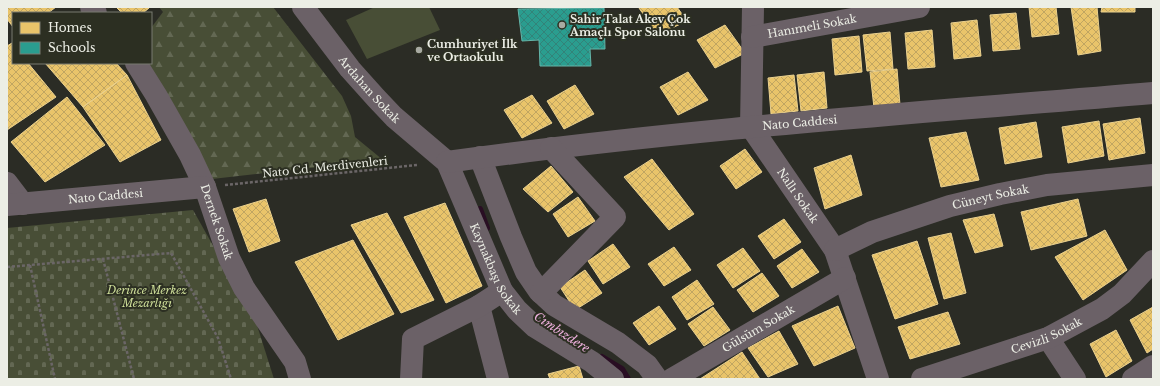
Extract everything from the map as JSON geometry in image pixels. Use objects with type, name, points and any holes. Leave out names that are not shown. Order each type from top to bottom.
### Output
[{"type":"street","name":"Ardahan Sokak","points":[[303,7],[350,69],[376,98],[394,117],[447,162]]},
{"type":"street","points":[[751,127],[753,7]]},
{"type":"street","name":"Hanımeli Sokak","points":[[752,37],[919,7]]},
{"type":"street","name":"Dernek Sokak","points":[[137,64],[190,155],[205,187],[229,258],[241,282],[295,362],[300,379]]},
{"type":"street","name":"Nato Caddesi","points":[[447,162],[551,148],[751,127],[1153,93]]},
{"type":"street","name":"Nallı Sokak","points":[[751,127],[835,250],[878,379]]},
{"type":"street","points":[[541,294],[615,218],[551,148]]},
{"type":"street","points":[[480,157],[526,272],[541,294],[554,304],[618,343],[647,365],[657,379]]},
{"type":"street","name":"Kaynakbaşı Sokak","points":[[447,162],[502,291],[517,310],[535,327],[592,362],[613,379]]},
{"type":"street","name":"Cüneyt Sokak","points":[[835,250],[872,232],[950,206],[1047,185],[1153,175]]},
{"type":"street","points":[[7,183],[15,205]]},
{"type":"street","name":"Nato Caddesi","points":[[15,205],[205,187]]},
{"type":"street","name":"Cevizli Sokak","points":[[922,379],[1048,338],[1102,308],[1122,294],[1153,261]]},
{"type":"street","name":"Gülsüm Sokak","points":[[672,379],[845,278]]},
{"type":"street","points":[[411,379],[413,339],[479,306],[502,291]]},
{"type":"street","points":[[479,306],[498,379]]},
{"type":"street","points":[[1048,338],[1075,379]]},
{"type":"street","points":[[1133,379],[1153,366]]},
{"type":"path","name":"Nato Cd. Merdivenleri","points":[[205,187],[447,162]]},
{"type":"path","points":[[7,267],[171,253],[218,338],[231,379]]},
{"type":"path","points":[[103,259],[134,379]]},
{"type":"path","points":[[30,265],[55,379]]},
{"type":"green space","points":[[159,7],[273,7],[342,96],[351,116],[355,137],[383,160],[212,179],[145,64],[152,64],[152,27],[163,12]]},
{"type":"green space","points":[[375,7],[429,7],[440,30],[367,59],[346,20]]},
{"type":"green space","name":"Derince Merkez Mezarlığı","points":[[193,210],[256,322],[274,379],[7,379],[7,228]]},
{"type":"building: Homes","points":[[7,7],[56,7],[49,12],[12,12],[12,26],[7,19]]},
{"type":"building: Homes","points":[[116,7],[149,8],[144,12],[121,12]]},
{"type":"building: Homes","points":[[677,7],[687,21],[657,35],[639,8]]},
{"type":"building: Homes","points":[[1029,7],[1056,7],[1059,34],[1032,37]]},
{"type":"building: Homes","points":[[1071,7],[1097,7],[1101,51],[1078,55]]},
{"type":"building: Homes","points":[[1102,7],[1135,7],[1135,12],[1101,12]]},
{"type":"building: Homes","points":[[1016,13],[1020,49],[993,51],[990,15]]},
{"type":"building: Homes","points":[[977,20],[981,56],[954,59],[951,23]]},
{"type":"building: Homes","points":[[725,25],[745,53],[715,68],[697,40]]},
{"type":"building: Homes","points":[[932,30],[935,67],[908,69],[905,33]]},
{"type":"building: Homes","points":[[890,32],[893,69],[867,71],[863,35]]},
{"type":"building: Homes","points":[[859,36],[862,72],[835,75],[832,39]]},
{"type":"building: Homes","points":[[12,43],[12,64],[29,64],[56,97],[7,130],[7,46]]},
{"type":"building: Homes","points":[[46,64],[117,64],[127,75],[83,107]]},
{"type":"building: Homes","points":[[897,69],[900,105],[874,108],[870,72]]},
{"type":"building: Homes","points":[[688,72],[708,100],[678,115],[660,87]]},
{"type":"building: Homes","points":[[824,72],[827,108],[801,111],[797,75]]},
{"type":"building: Homes","points":[[127,75],[161,140],[120,162],[83,107]]},
{"type":"building: Homes","points":[[794,75],[798,111],[771,114],[768,78]]},
{"type":"building: Homes","points":[[575,85],[594,114],[564,129],[547,101]]},
{"type":"building: Homes","points":[[532,95],[552,123],[522,138],[504,110]]},
{"type":"building: Homes","points":[[67,97],[105,145],[45,182],[11,142]]},
{"type":"building: Homes","points":[[1140,118],[1145,153],[1109,160],[1103,124]]},
{"type":"building: Homes","points":[[1099,121],[1104,156],[1068,163],[1062,127]]},
{"type":"building: Homes","points":[[1036,122],[1042,157],[1005,164],[999,128]]},
{"type":"building: Homes","points":[[966,132],[979,180],[941,187],[929,138]]},
{"type":"building: Homes","points":[[745,149],[762,172],[736,189],[720,166]]},
{"type":"building: Homes","points":[[851,155],[862,195],[825,209],[814,168]]},
{"type":"building: Homes","points":[[652,159],[694,214],[669,230],[624,177]]},
{"type":"building: Homes","points":[[551,166],[573,192],[548,212],[523,189]]},
{"type":"building: Homes","points":[[578,197],[595,221],[568,237],[553,214]]},
{"type":"building: Homes","points":[[266,199],[280,241],[249,252],[233,209]]},
{"type":"building: Homes","points":[[1078,199],[1087,236],[1031,250],[1021,212]]},
{"type":"building: Homes","points":[[445,203],[482,286],[446,303],[404,217]]},
{"type":"building: Homes","points":[[387,213],[434,300],[401,313],[351,225]]},
{"type":"building: Homes","points":[[994,214],[1003,246],[975,253],[963,220]]},
{"type":"building: Homes","points":[[784,219],[801,242],[774,259],[758,236]]},
{"type":"building: Homes","points":[[1105,230],[1127,270],[1083,300],[1055,257]]},
{"type":"building: Homes","points":[[951,233],[966,293],[944,299],[928,238]]},
{"type":"building: Homes","points":[[353,240],[394,314],[338,340],[295,262]]},
{"type":"building: Homes","points":[[917,241],[938,304],[895,319],[872,255]]},
{"type":"building: Homes","points":[[613,244],[630,267],[603,284],[588,261]]},
{"type":"building: Homes","points":[[674,247],[691,270],[664,286],[648,264]]},
{"type":"building: Homes","points":[[743,248],[760,271],[733,288],[717,265]]},
{"type":"building: Homes","points":[[802,249],[819,272],[792,288],[777,266]]},
{"type":"building: Homes","points":[[585,270],[602,293],[575,310],[560,287]]},
{"type":"building: Homes","points":[[762,273],[779,296],[753,312],[737,290]]},
{"type":"building: Homes","points":[[697,280],[714,304],[687,320],[672,297]]},
{"type":"building: Homes","points":[[659,306],[676,329],[649,345],[633,323]]},
{"type":"building: Homes","points":[[838,306],[855,348],[814,366],[792,326]]},
{"type":"building: Homes","points":[[713,307],[730,330],[704,346],[688,324]]},
{"type":"building: Homes","points":[[1153,307],[1153,349],[1147,353],[1130,320]]},
{"type":"building: Homes","points":[[948,312],[960,344],[910,359],[898,327]]},
{"type":"building: Homes","points":[[1116,330],[1132,361],[1106,377],[1090,344]]},
{"type":"building: Homes","points":[[779,331],[798,364],[768,377],[748,348]]},
{"type":"building: Homes","points":[[742,352],[760,379],[700,379]]},
{"type":"building: Homes","points":[[579,366],[583,379],[550,379],[548,374]]},
{"type":"building: Schools","name":"Sahir Talat Akev Çok Amaçlı Spor Salonu","points":[[604,8],[605,49],[590,49],[591,66],[540,66],[539,40],[522,41],[518,9]]},
{"type":"waterway","name":"Cımbızdere","points":[[480,209],[487,228]]},
{"type":"waterway","name":"Cımbızdere","points":[[602,357],[622,369],[628,379]]},
{"type":"place","name":"Sahir Talat Akev Çok Amaçlı Spor Salonu","points":[[562,25]]},
{"type":"place","name":"Cumhuriyet İlk ve Ortaokulu","points":[[419,50]]}]
